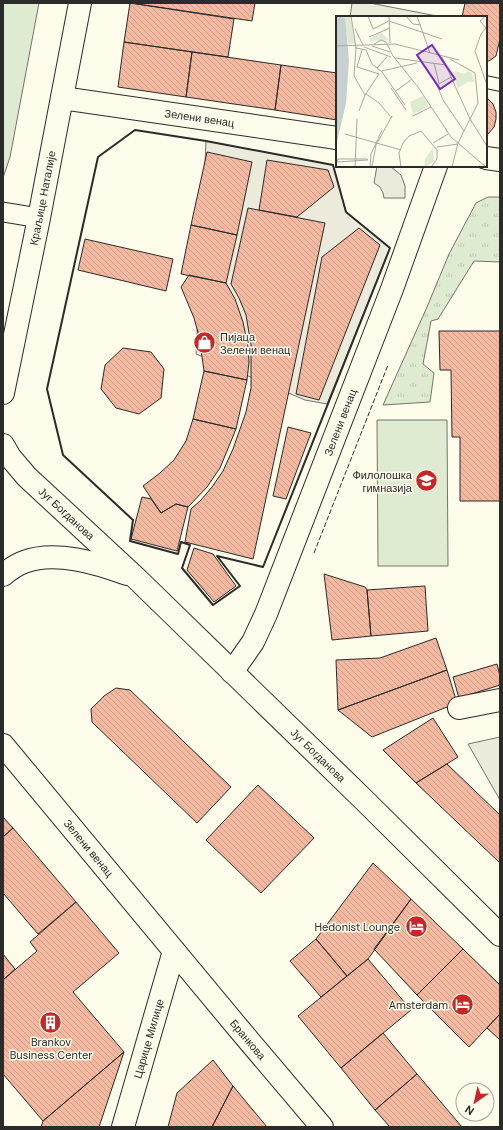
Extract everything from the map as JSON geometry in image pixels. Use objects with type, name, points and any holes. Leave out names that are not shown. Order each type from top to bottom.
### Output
[{"type":"street","name":"Краљице Наталије","points":[[3,393],[40,218],[80,3]]},
{"type":"street","name":"Зелени венац","points":[[62,98],[336,138]]},
{"type":"street","points":[[487,158],[500,160]]},
{"type":"street","name":"Зелени венац","points":[[232,672],[253,642],[266,614],[392,289],[436,167]]},
{"type":"street","points":[[3,212],[40,218]]},
{"type":"street","name":"Југ Богданова","points":[[3,445],[10,457],[27,477],[135,577],[500,935]]},
{"type":"street","name":"Југ Богданова","points":[[3,575],[14,566],[24,561],[40,558],[68,558],[99,564],[135,577]]},
{"type":"street","points":[[459,708],[500,700]]},
{"type":"street","name":"Зелени венац","points":[[3,745],[174,951]]},
{"type":"street","name":"Царице Милице","points":[[124,1127],[174,951]]},
{"type":"street","name":"Бранкова","points":[[174,951],[322,1127]]},
{"type":"lane","points":[[487,82],[500,85]]},
{"type":"green space","points":[[3,3],[39,3],[10,157],[3,178]]},
{"type":"green space","points":[[488,197],[500,197],[500,262],[474,261],[438,319],[431,321],[423,364],[434,373],[430,402],[383,405],[449,254],[476,203]]},
{"type":"green space","points":[[377,420],[447,420],[448,566],[378,566]]},
{"type":"shaded area","points":[[352,3],[370,3],[437,16],[350,16]]},
{"type":"shaded area","points":[[206,141],[333,165],[346,212],[390,248],[327,404],[305,400],[196,354]]},
{"type":"shaded area","points":[[377,167],[391,167],[401,175],[405,186],[405,198],[384,198],[380,187],[374,183]]},
{"type":"shaded area","points":[[500,737],[500,800],[468,744]]},
{"type":"building","points":[[130,3],[234,19],[228,57],[124,42]]},
{"type":"building","points":[[131,3],[255,3],[252,21]]},
{"type":"building","points":[[465,3],[500,3],[500,39],[496,56],[489,61],[487,61],[487,16],[462,16]]},
{"type":"building","points":[[124,42],[192,52],[186,97],[118,87]]},
{"type":"building","points":[[192,52],[281,65],[275,110],[186,97]]},
{"type":"building","points":[[281,65],[336,73],[336,120],[275,110]]},
{"type":"building","points":[[487,98],[493,104],[496,112],[494,127],[487,134]]},
{"type":"building","points":[[207,152],[252,162],[237,235],[191,225]]},
{"type":"building","points":[[267,160],[328,170],[334,187],[297,217],[259,210]]},
{"type":"building","points":[[248,208],[325,223],[253,559],[185,542],[191,509],[212,487],[223,471],[233,449],[246,412],[251,388],[251,345],[246,315],[231,284]]},
{"type":"building","points":[[191,225],[237,235],[226,283],[181,274]]},
{"type":"building","points":[[359,228],[380,245],[319,400],[296,394],[322,257]]},
{"type":"building","points":[[85,239],[173,259],[166,291],[78,270]]},
{"type":"building","points":[[189,275],[226,283],[235,299],[243,322],[248,347],[249,362],[247,380],[204,371],[199,336],[194,318],[181,287]]},
{"type":"building","points":[[439,331],[500,331],[500,501],[460,501],[460,437],[452,437],[451,370],[440,370]]},
{"type":"building","points":[[123,348],[151,352],[164,369],[161,398],[139,414],[116,408],[101,389],[105,365]]},
{"type":"building","points":[[204,371],[247,380],[236,429],[193,419]]},
{"type":"building","points":[[193,419],[236,429],[220,468],[207,487],[188,507],[176,504],[161,513],[143,486],[174,460],[186,441]]},
{"type":"building","points":[[288,427],[311,433],[286,499],[273,496]]},
{"type":"building","points":[[142,497],[151,499],[161,513],[176,504],[188,507],[177,551],[131,539]]},
{"type":"building","points":[[194,548],[213,554],[236,586],[214,602],[187,570]]},
{"type":"building","points":[[324,574],[365,587],[367,590],[371,636],[332,640]]},
{"type":"building","points":[[425,586],[428,631],[371,636],[367,590]]},
{"type":"building","points":[[436,638],[447,670],[338,710],[336,660],[380,658]]},
{"type":"building","points":[[497,664],[500,676],[500,685],[459,698],[453,677]]},
{"type":"building","points":[[447,670],[457,703],[372,737],[338,710]]},
{"type":"building","points":[[116,688],[130,690],[231,787],[197,823],[92,722],[91,709],[104,696]]},
{"type":"building","points":[[433,718],[458,757],[416,783],[383,750]]},
{"type":"building","points":[[447,764],[500,815],[500,863],[416,783]]},
{"type":"building","points":[[258,785],[314,838],[261,893],[206,840]]},
{"type":"building","points":[[3,817],[13,828],[3,837]]},
{"type":"building","points":[[13,828],[76,902],[38,934],[3,893],[3,837]]},
{"type":"building","points":[[373,863],[411,899],[368,959],[347,976],[316,939]]},
{"type":"building","points":[[411,899],[463,949],[417,995],[374,949]]},
{"type":"building","name":"Brankov Business Center","points":[[76,902],[119,953],[73,992],[124,1052],[43,1121],[3,1074],[3,980],[37,951],[30,942]]},
{"type":"building","points":[[316,939],[347,976],[321,997],[290,961]]},
{"type":"building","name":"Amsterdam","points":[[463,949],[500,985],[500,1014],[469,1047],[417,995]]},
{"type":"building","points":[[3,954],[15,969],[3,980]]},
{"type":"building","points":[[368,959],[411,1010],[341,1068],[298,1016]]},
{"type":"building","points":[[500,1014],[500,1040],[487,1028]]},
{"type":"building","points":[[383,1033],[417,1074],[375,1110],[341,1068]]},
{"type":"building","points":[[124,1052],[99,1127],[41,1127],[43,1121]]},
{"type":"building","points":[[213,1060],[233,1086],[212,1127],[168,1127],[177,1093]]},
{"type":"building","points":[[417,1074],[455,1119],[455,1122],[458,1122],[462,1127],[390,1127],[375,1110]]},
{"type":"building","points":[[233,1086],[267,1127],[212,1127]]},
{"type":"fence","points":[[314,553],[388,365]]},
{"type":"wall","points":[[135,130],[206,141],[333,165],[346,212],[390,248],[263,567],[217,556],[240,586],[213,605],[182,568],[190,545],[181,542],[178,554],[130,541],[133,520],[63,455],[47,389],[98,157],[135,130]]},
{"type":"place","name":"Пијаца Зелени венац","points":[[204,343]]},
{"type":"place","name":"Филолошка гимназија","points":[[427,481]]},
{"type":"place","name":"Hedonist Lounge","points":[[416,927]]},
{"type":"place","name":"Amsterdam","points":[[463,1005]]},
{"type":"place","name":"Brankov Business Center","points":[[51,1022]]}]
